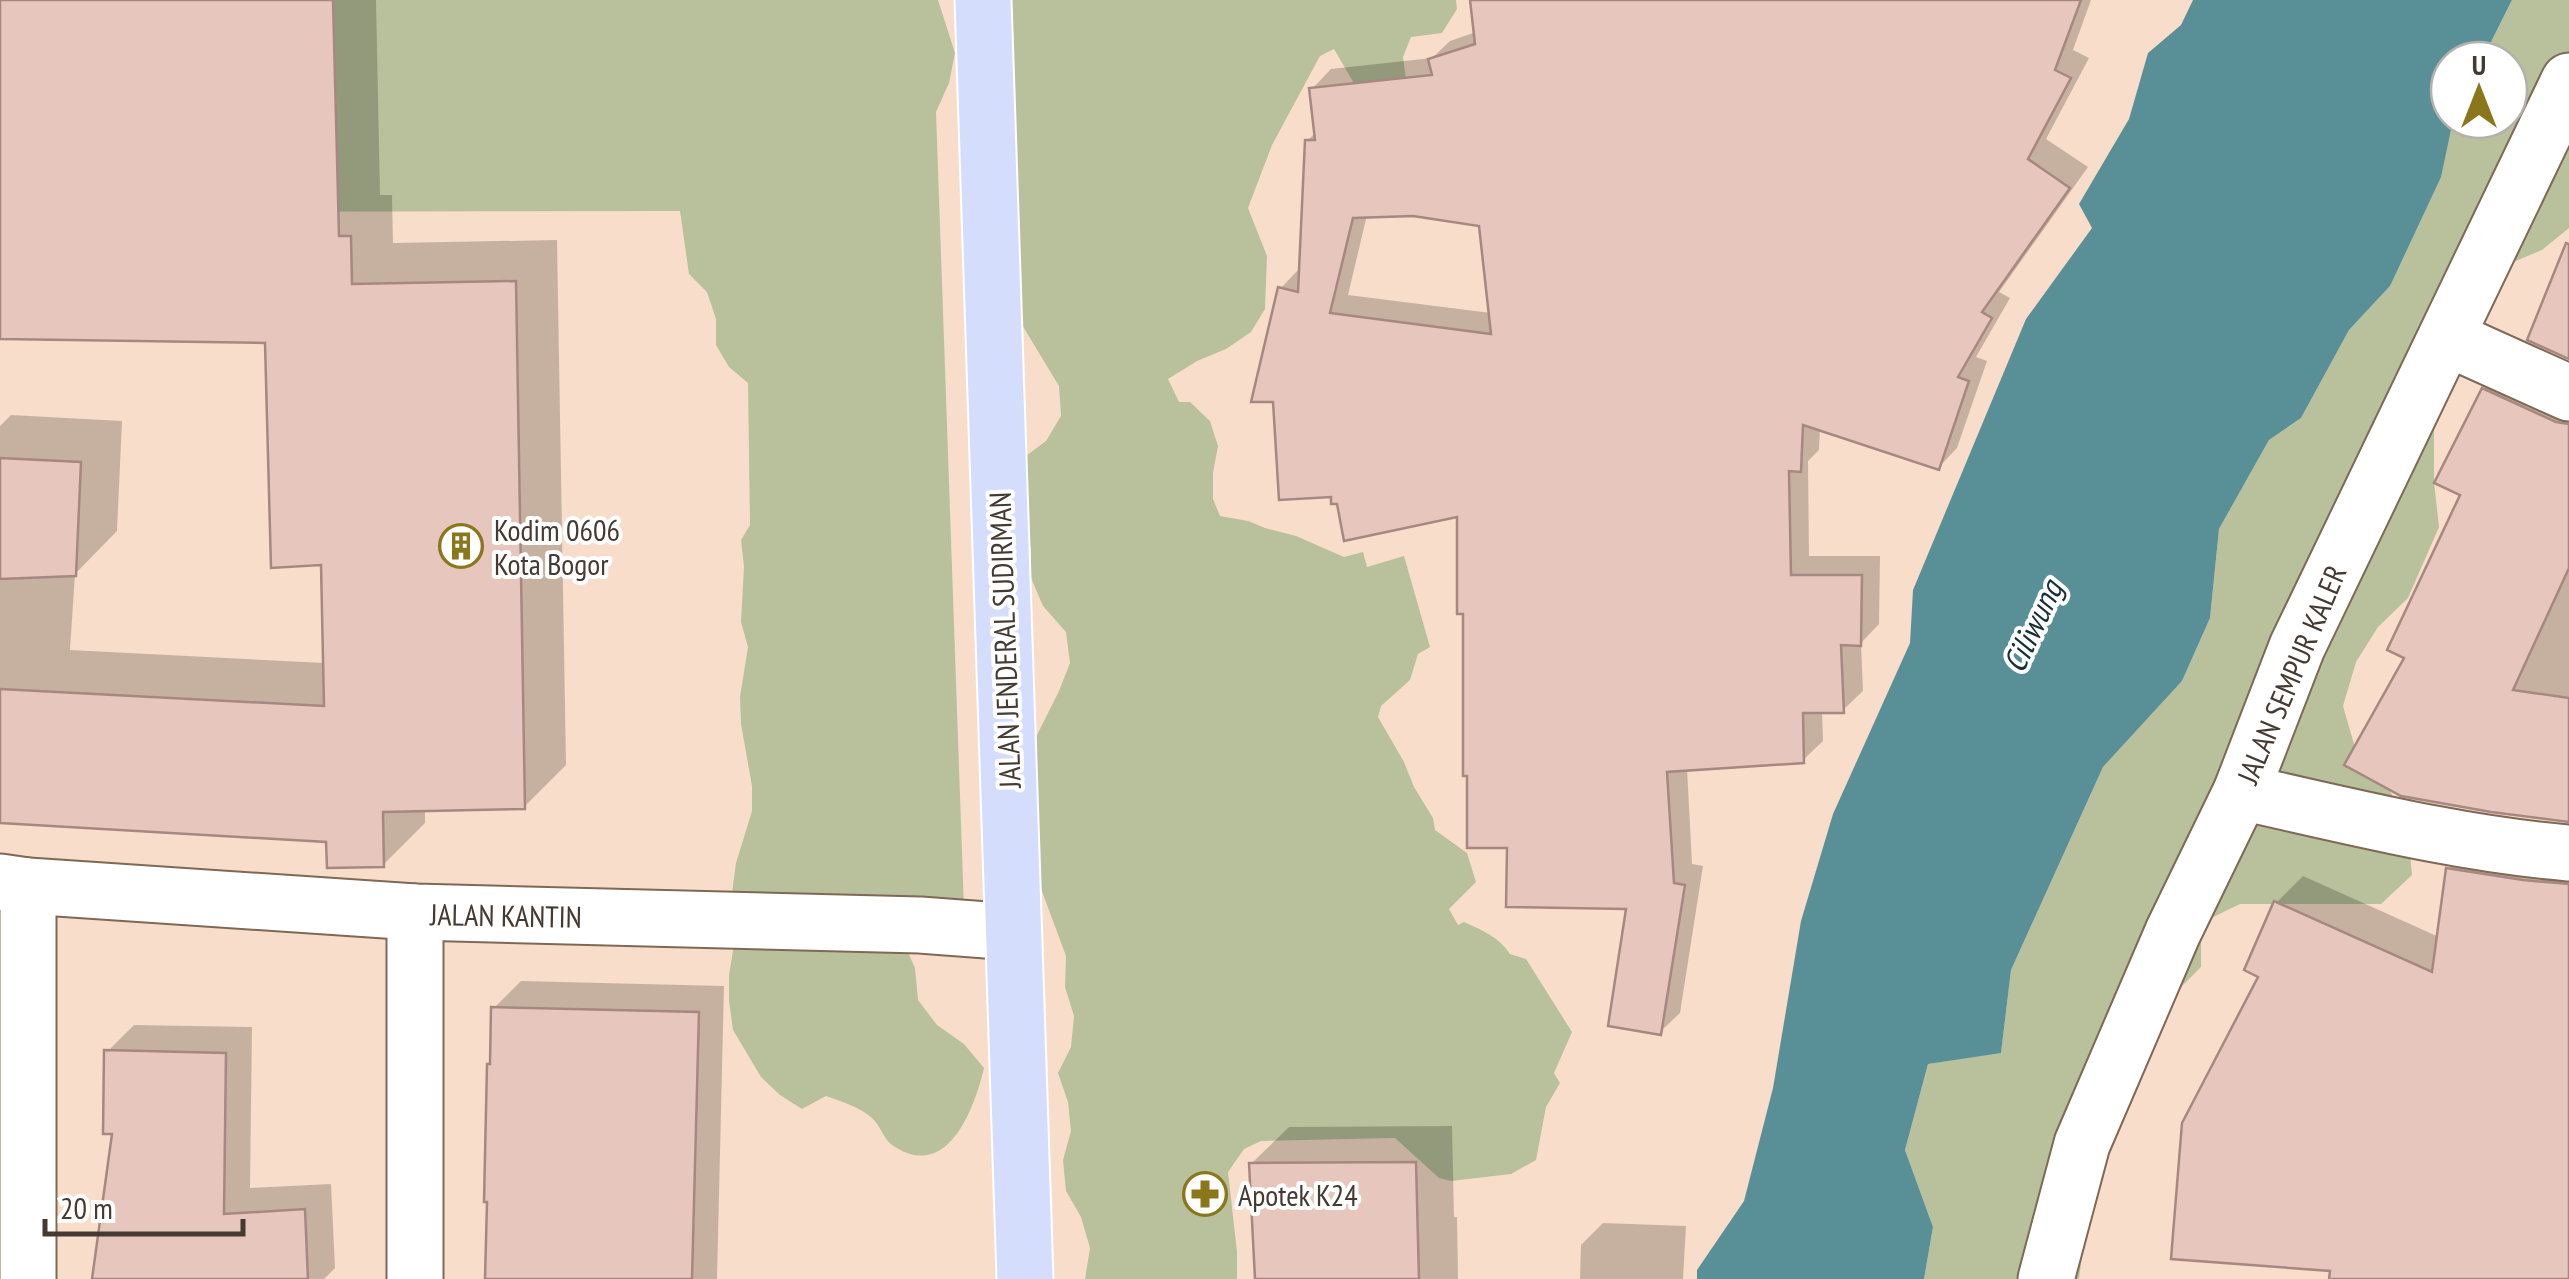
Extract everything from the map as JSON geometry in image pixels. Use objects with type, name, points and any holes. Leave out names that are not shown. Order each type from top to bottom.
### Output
[{"type":"main road","name":"JALAN JENDERAL SUDIRMAN","points":[[983,0],[1025,1279]]},
{"type":"street","name":"JALAN SEMPUR KALER","points":[[2046,1279],[2082,1144],[2173,932],[2241,792],[2297,647],[2569,81]]},
{"type":"street","points":[[2448,338],[2569,393]]},
{"type":"street","points":[[2241,792],[2441,837],[2569,854]]},
{"type":"street","name":"JALAN KANTIN","points":[[14,884],[415,912],[1013,932]]},
{"type":"street","points":[[14,884],[28,1279]]},
{"type":"street","points":[[415,912],[415,1279]]},
{"type":"green space","points":[[0,0],[938,0],[955,53],[949,83],[936,112],[965,938],[900,934],[915,968],[918,1000],[937,1025],[964,1044],[984,1068],[965,1121],[943,1148],[928,1155],[911,1154],[889,1143],[864,1112],[826,1096],[802,1109],[761,1077],[733,1030],[729,975],[738,921],[732,893],[736,863],[752,811],[740,697],[748,647],[741,622],[741,540],[750,525],[748,383],[729,367],[716,345],[716,319],[707,292],[689,274],[680,211],[0,212]]},
{"type":"green space","points":[[965,0],[1456,0],[1457,9],[1442,33],[1411,37],[1403,57],[1406,79],[1366,104],[1334,49],[1320,56],[1272,145],[1248,208],[1267,256],[1265,309],[1251,332],[1168,379],[1179,402],[1190,402],[1210,421],[1218,446],[1213,499],[1220,516],[1296,536],[1344,557],[1363,552],[1367,567],[1404,556],[1430,647],[1418,654],[1410,680],[1381,706],[1378,717],[1433,818],[1435,830],[1467,853],[1476,882],[1449,909],[1458,925],[1464,922],[1477,928],[1510,954],[1526,959],[1572,1032],[1554,1073],[1560,1083],[1546,1107],[1536,1160],[1511,1174],[1451,1181],[1439,1178],[1395,1138],[1261,1141],[1244,1149],[1228,1172],[1237,1279],[1085,1279],[1090,1248],[1081,1217],[1066,1191],[1063,1160],[1071,1131],[1068,1102],[1058,1073],[1071,1047],[1074,1016],[1065,987],[1066,956],[1033,867],[1030,749],[1070,663],[1066,632],[1043,606],[1031,578],[1031,548],[1019,518],[1022,459],[1046,441],[1061,416],[1059,386],[1002,292]]},
{"type":"green space","points":[[2512,0],[2569,0],[2569,228],[2542,250],[2499,268],[2434,385],[2434,482],[2439,527],[2408,598],[2378,627],[2356,662],[2343,706],[2356,751],[2388,786],[2408,830],[2412,875],[2381,904],[2240,904],[2201,923],[2201,967],[2169,999],[2145,1034],[2087,1216],[2079,1279],[1924,1279],[1933,1227],[1905,1150],[1928,1064],[2001,1052],[2011,970],[2103,767],[2182,681],[2210,618],[2219,529],[2269,440],[2301,418],[2349,330],[2390,286],[2445,140],[2529,140],[2529,40],[2492,40]]},
{"type":"water","name":"Ciliwung","points":[[2193,0],[2512,0],[2492,40],[2429,40],[2429,140],[2449,140],[2441,177],[2390,286],[2349,330],[2301,418],[2269,440],[2219,529],[2210,618],[2182,681],[2103,767],[2011,970],[2001,1053],[1928,1064],[1905,1150],[1933,1227],[1924,1279],[1697,1279],[1697,1270],[1744,1201],[1773,1088],[1801,921],[1833,814],[1910,643],[1913,590],[2026,319],[2092,228],[2079,204],[2129,119],[2148,53],[2181,25]]},
{"type":"building","points":[[0,0],[333,0],[339,236],[351,236],[352,284],[516,281],[525,809],[383,812],[384,867],[327,868],[326,842],[0,823],[0,689],[324,706],[321,565],[271,568],[265,343],[0,339]]},
{"type":"building","points":[[1470,0],[2081,0],[2055,70],[2071,78],[2028,159],[2070,188],[1982,312],[1992,318],[1958,377],[1969,381],[1939,470],[1803,425],[1801,472],[1789,471],[1791,575],[1862,575],[1861,646],[1841,645],[1844,713],[1803,713],[1804,763],[1667,772],[1674,883],[1685,885],[1661,1035],[1608,1026],[1626,909],[1506,907],[1507,848],[1467,848],[1463,614],[1457,614],[1457,517],[1344,541],[1337,504],[1331,504],[1331,497],[1279,500],[1273,402],[1251,402],[1278,287],[1298,292],[1305,140],[1315,140],[1309,88],[1432,75],[1428,59],[1475,44]],"holes":[[[1413,216],[1479,226],[1491,334],[1330,313],[1353,218]]]},
{"type":"building","points":[[2566,243],[2569,244],[2569,359],[2527,340]]},
{"type":"building","points":[[2482,388],[2556,422],[2569,424],[2569,568],[2513,690],[2569,698],[2569,822],[2401,796],[2344,765],[2404,658],[2387,650],[2460,495],[2434,483]]},
{"type":"building","points":[[0,458],[81,462],[76,576],[0,579]]},
{"type":"building","points":[[2446,868],[2569,884],[2569,1279],[2329,1279],[2330,1271],[2171,1259],[2182,1123],[2258,977],[2244,970],[2274,901],[2432,972]]},
{"type":"building","points":[[491,1007],[699,1012],[692,1279],[485,1279]]},
{"type":"building","points":[[104,1050],[226,1053],[224,1214],[305,1209],[308,1279],[92,1279],[112,1134],[103,1134]]},
{"type":"building","points":[[1416,1162],[1419,1279],[1255,1279],[1249,1163]]},
{"type":"place","name":"Kodim 0606 Kota Bogor","points":[[461,546]]},
{"type":"place","name":"Apotek K24","points":[[1205,1194]]}]
